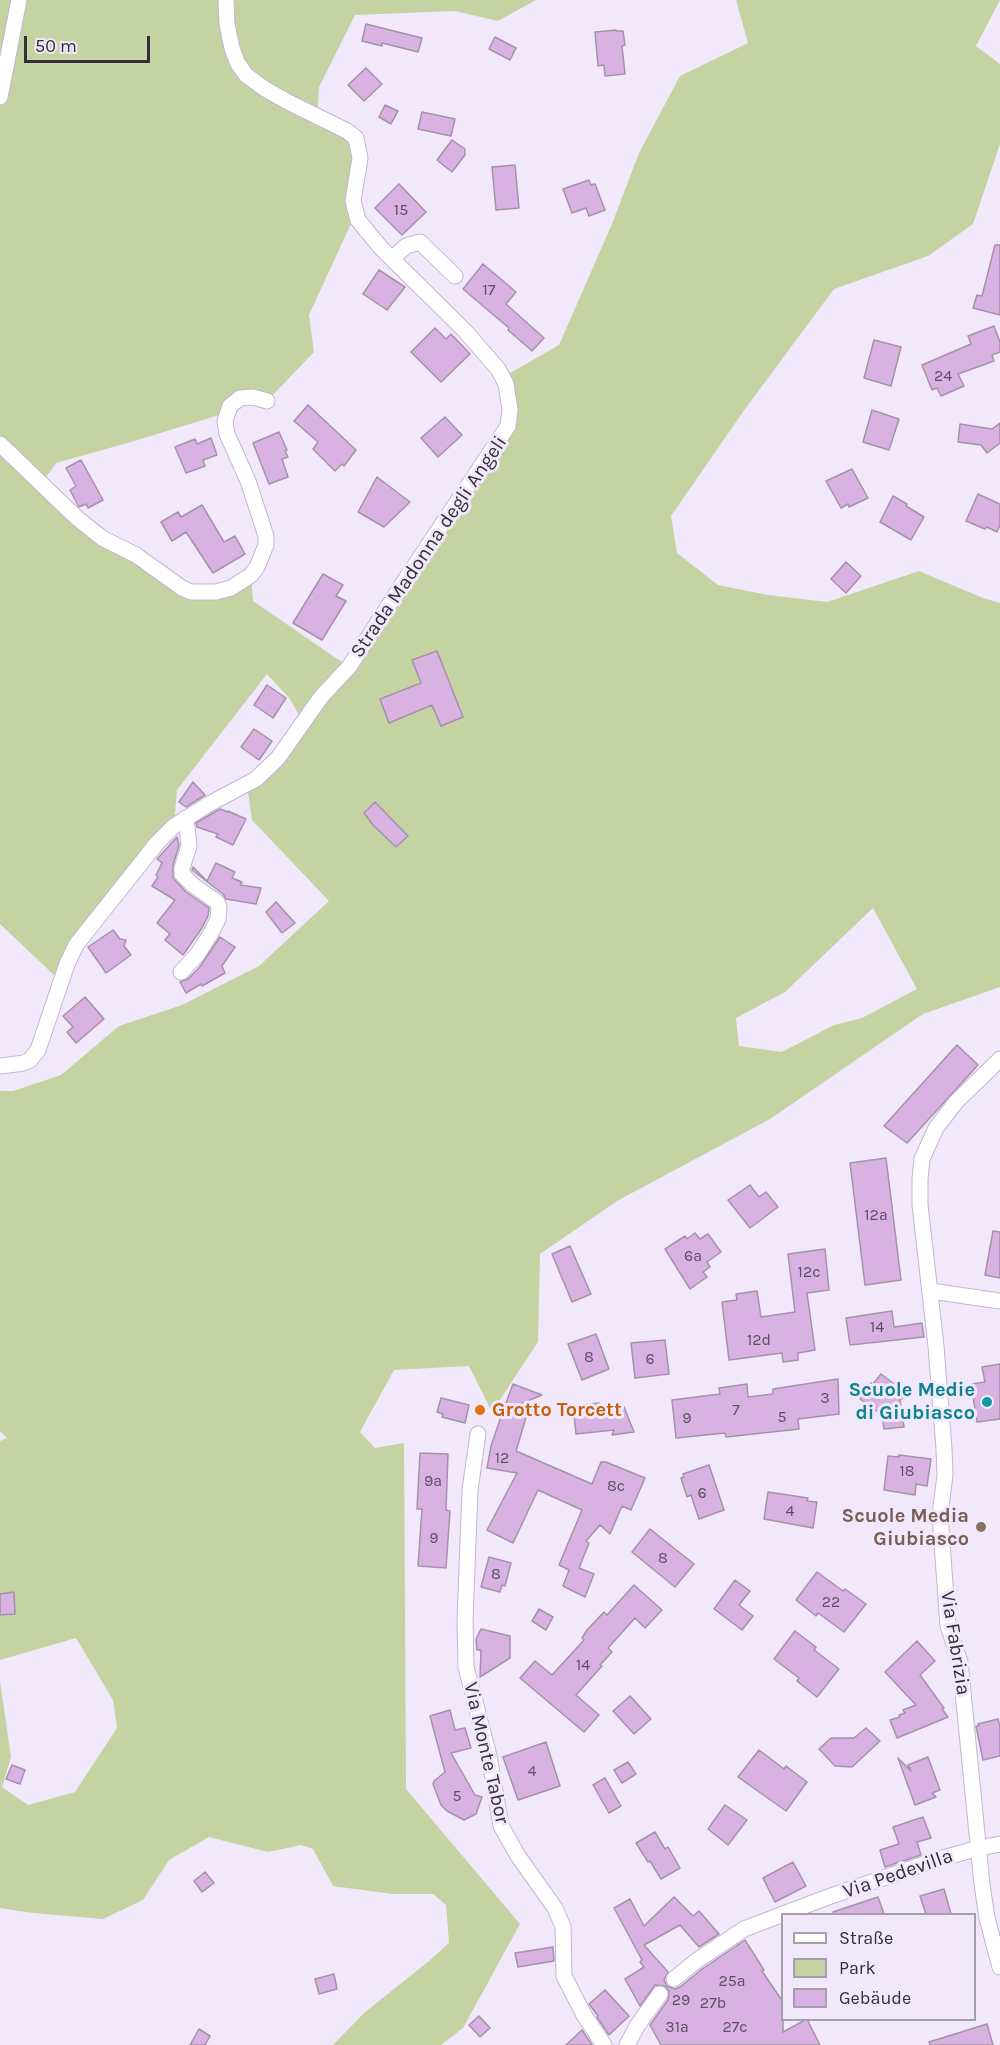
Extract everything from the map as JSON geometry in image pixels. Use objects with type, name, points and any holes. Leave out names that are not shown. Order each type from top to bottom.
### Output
[{"type":"street","points":[[0,97],[19,0]]},
{"type":"street","name":"Strada Madonna degli Angeli","points":[[0,1066],[18,1065],[30,1060],[42,1041],[67,964],[76,945],[157,843],[186,818],[256,779],[278,758],[321,697],[350,667],[409,573],[508,426],[510,410],[506,384],[498,369],[465,331],[369,236],[355,215],[353,193],[360,158],[356,138],[347,131],[265,89],[246,75],[237,62],[232,48],[227,24],[226,0]]},
{"type":"street","points":[[392,259],[406,246],[420,242],[456,276]]},
{"type":"street","points":[[0,444],[77,518],[102,538],[136,555],[182,588],[191,592],[216,592],[231,588],[251,575],[266,545],[248,482],[227,434],[225,421],[230,406],[240,398],[253,397],[267,401]]},
{"type":"street","points":[[181,972],[197,955],[211,933],[218,919],[219,907],[217,902],[182,874],[189,846],[186,818]]},
{"type":"street","name":"Via Fabrizia","points":[[1000,1059],[945,1115],[936,1128],[922,1159],[920,1179],[920,1205],[931,1291],[944,1449],[945,1475],[940,1515],[948,1626],[959,1656],[984,1899],[1000,1967]]},
{"type":"street","points":[[931,1291],[1000,1301]]},
{"type":"street","name":"Via Monte Tabor","points":[[478,1434],[470,1490],[465,1620],[466,1667],[489,1756],[501,1826],[518,1856],[555,1908],[563,1927],[564,1976],[584,2015],[604,2045]]},
{"type":"street","name":"Via Pedevilla","points":[[787,1913],[936,1860],[1000,1844]]},
{"type":"street","name":"Via Pedevilla","points":[[674,1979],[696,1961],[744,1929],[781,1915]]},
{"type":"street","points":[[627,2045],[637,2026],[660,1994]]},
{"type":"green space","points":[[0,0],[536,0],[498,21],[455,11],[355,15],[319,87],[317,117],[352,134],[355,215],[309,315],[314,352],[267,401],[259,398],[226,413],[56,463],[42,483],[77,518],[191,592],[251,575],[253,601],[349,667],[505,433],[503,377],[559,345],[612,224],[639,153],[680,76],[748,43],[736,0],[1000,0],[976,46],[1000,64],[1000,144],[973,224],[928,256],[834,289],[745,409],[671,516],[677,553],[718,585],[768,595],[827,602],[919,571],[1000,603],[1000,987],[923,1014],[770,1119],[617,1201],[540,1254],[538,1342],[492,1412],[469,1366],[394,1370],[360,1432],[375,1448],[404,1443],[406,1789],[520,1924],[463,2028],[441,2045],[333,2045],[364,2013],[449,1943],[446,1905],[433,1894],[392,1894],[333,1886],[313,1849],[301,1845],[268,1852],[209,1837],[169,1860],[143,1900],[103,1919],[0,1908],[0,1681],[11,1757],[2,1787],[28,1805],[75,1792],[117,1728],[113,1700],[76,1638],[0,1660],[0,1441],[7,1438],[0,1431],[0,1091],[13,1091],[61,1075],[119,1026],[182,1005],[259,966],[329,901],[252,820],[247,785],[303,722],[290,699],[267,674],[177,790],[174,826],[76,932],[54,975],[0,924]],"holes":[[[873,908],[917,989],[862,1018],[834,1025],[782,1052],[739,1046],[736,1018],[785,992]]]},
{"type":"building","points":[[366,24],[422,38],[418,52],[382,43],[382,46],[362,41]]},
{"type":"building","points":[[623,31],[625,74],[605,76],[604,65],[598,66],[595,32]]},
{"type":"building","points":[[495,37],[516,48],[510,60],[489,49]]},
{"type":"building","points":[[366,68],[382,84],[364,101],[348,85]]},
{"type":"building","points":[[385,105],[398,111],[391,124],[379,117]]},
{"type":"building","points":[[422,112],[455,119],[451,136],[418,129]]},
{"type":"building","points":[[452,140],[465,149],[465,155],[452,172],[437,160]]},
{"type":"building","points":[[515,165],[519,208],[496,210],[492,167]]},
{"type":"building","points":[[589,180],[591,185],[595,184],[605,210],[589,216],[586,208],[572,213],[563,189]]},
{"type":"building","points":[[399,184],[426,212],[402,235],[375,208]]},
{"type":"building","points":[[995,245],[1000,245],[1000,315],[973,308],[977,295],[982,296]]},
{"type":"building","points":[[483,264],[516,292],[506,304],[544,338],[532,351],[463,289]]},
{"type":"building","points":[[379,270],[405,287],[387,310],[363,294]]},
{"type":"building","points":[[994,326],[1000,342],[1000,352],[992,355],[994,361],[958,374],[964,386],[941,396],[937,388],[932,390],[922,365],[971,344],[968,336]]},
{"type":"building","points":[[435,328],[446,339],[451,334],[470,354],[441,382],[411,352]]},
{"type":"building","points":[[874,340],[901,347],[891,386],[864,378]]},
{"type":"building","points":[[308,405],[356,450],[344,466],[342,464],[335,471],[313,449],[318,442],[294,421]]},
{"type":"building","points":[[872,410],[899,419],[889,450],[863,442]]},
{"type":"building","points":[[445,417],[462,435],[438,457],[421,438]]},
{"type":"building","points":[[1000,423],[1000,443],[987,453],[981,445],[958,442],[960,424],[992,429]]},
{"type":"building","points":[[279,432],[287,450],[285,451],[288,457],[282,459],[288,477],[269,484],[253,443]]},
{"type":"building","points":[[211,438],[217,455],[203,460],[205,466],[186,473],[175,447],[195,439],[197,444]]},
{"type":"building","points":[[81,460],[103,500],[88,508],[86,504],[79,507],[70,490],[76,486],[66,468]]},
{"type":"building","points":[[852,469],[868,498],[849,507],[848,504],[841,508],[826,481]]},
{"type":"building","points":[[377,477],[410,502],[384,527],[358,512]]},
{"type":"building","points":[[978,494],[1000,504],[1000,525],[997,532],[966,521]]},
{"type":"building","points":[[893,496],[924,517],[911,540],[880,522]]},
{"type":"building","points":[[202,505],[224,542],[235,536],[245,554],[213,573],[186,532],[172,541],[161,522],[178,512],[181,517]]},
{"type":"building","points":[[846,562],[861,576],[846,593],[831,579]]},
{"type":"building","points":[[323,574],[343,585],[336,596],[346,601],[322,640],[293,623]]},
{"type":"building","points":[[437,651],[463,717],[441,726],[432,705],[389,723],[380,699],[421,683],[412,660]]},
{"type":"building","points":[[267,685],[286,698],[273,718],[254,705]]},
{"type":"building","points":[[254,729],[272,741],[259,760],[241,747]]},
{"type":"building","points":[[193,782],[205,795],[186,807],[179,802]]},
{"type":"building","points":[[375,802],[408,836],[396,847],[364,813]]},
{"type":"building","points":[[220,809],[246,819],[233,845],[216,837],[218,834],[197,827],[196,823]]},
{"type":"building","points":[[177,837],[179,845],[173,865],[173,878],[186,892],[209,908],[202,928],[183,955],[165,940],[170,934],[157,923],[175,900],[152,886],[158,877],[156,875],[162,863],[157,859]]},
{"type":"building","points":[[216,863],[235,872],[232,878],[242,882],[240,885],[261,888],[256,904],[226,899],[223,894],[192,870],[193,867],[207,881]]},
{"type":"building","points":[[276,902],[295,923],[282,933],[266,912]]},
{"type":"building","points":[[113,930],[120,939],[126,940],[124,946],[131,955],[106,973],[88,947]]},
{"type":"building","points":[[220,937],[235,947],[222,966],[225,973],[186,993],[180,982],[188,979],[199,968]]},
{"type":"building","points":[[85,997],[104,1019],[76,1043],[67,1032],[73,1027],[63,1016]]},
{"type":"building","points":[[957,1045],[978,1065],[907,1143],[884,1126]]},
{"type":"building","points":[[886,1158],[901,1280],[865,1285],[850,1163]]},
{"type":"building","points":[[750,1185],[759,1197],[766,1192],[778,1207],[750,1228],[728,1200]]},
{"type":"building","points":[[993,1231],[1000,1232],[1000,1278],[985,1275]]},
{"type":"building","points":[[695,1233],[700,1239],[708,1234],[721,1252],[707,1262],[710,1267],[703,1272],[707,1277],[690,1289],[665,1249],[685,1236],[687,1239]]},
{"type":"building","points":[[570,1246],[591,1294],[572,1302],[552,1254]]},
{"type":"building","points":[[825,1249],[829,1290],[807,1293],[815,1350],[798,1353],[798,1360],[783,1362],[782,1353],[729,1360],[722,1302],[737,1300],[736,1294],[757,1291],[761,1317],[795,1312],[788,1254]]},
{"type":"building","points":[[892,1311],[894,1327],[922,1323],[924,1337],[850,1345],[846,1318]]},
{"type":"building","points":[[596,1334],[609,1369],[582,1380],[568,1344]]},
{"type":"building","points":[[665,1340],[669,1374],[635,1378],[631,1343]]},
{"type":"building","name":"Scuole Medie di Giubiasco","points":[[1000,1364],[1000,1419],[977,1422],[971,1384],[985,1382],[982,1367]]},
{"type":"building","points":[[881,1374],[902,1390],[903,1398],[900,1400],[904,1427],[884,1429],[882,1415],[860,1399],[871,1383],[873,1384]]},
{"type":"building","points":[[838,1379],[839,1414],[798,1419],[799,1429],[726,1437],[725,1433],[676,1438],[672,1400],[720,1394],[719,1388],[747,1384],[748,1397],[773,1394],[773,1389]]},
{"type":"building","points":[[513,1384],[542,1395],[503,1411]]},
{"type":"building","points":[[441,1398],[469,1405],[465,1423],[442,1417],[443,1414],[437,1412]]},
{"type":"building","points":[[599,1403],[600,1410],[603,1411],[624,1407],[634,1432],[612,1435],[614,1430],[576,1434],[573,1406]]},
{"type":"building","points":[[528,1411],[516,1451],[592,1484],[601,1462],[645,1478],[631,1510],[622,1506],[610,1534],[600,1525],[586,1541],[589,1543],[579,1568],[594,1574],[585,1597],[563,1586],[569,1570],[559,1565],[582,1510],[538,1490],[513,1543],[487,1530],[517,1473],[487,1468],[491,1446],[502,1414]]},
{"type":"building","points":[[420,1453],[448,1454],[446,1510],[450,1511],[446,1568],[418,1566],[422,1509],[417,1509]]},
{"type":"building","points":[[899,1455],[931,1459],[927,1486],[916,1484],[915,1495],[884,1490],[888,1456],[899,1457]]},
{"type":"building","points":[[709,1465],[724,1510],[699,1519],[691,1495],[687,1497],[681,1478],[684,1477],[683,1474]]},
{"type":"building","points":[[768,1492],[808,1498],[807,1501],[817,1502],[813,1528],[764,1519]]},
{"type":"building","points":[[650,1529],[694,1564],[675,1587],[632,1552]]},
{"type":"building","points":[[489,1557],[511,1563],[505,1586],[502,1585],[500,1592],[481,1587]]},
{"type":"building","points":[[817,1572],[866,1604],[844,1632],[818,1613],[816,1616],[796,1600]]},
{"type":"building","points":[[735,1580],[750,1591],[739,1605],[753,1616],[742,1630],[714,1609]]},
{"type":"building","points":[[634,1585],[662,1610],[645,1628],[635,1618],[608,1648],[612,1652],[576,1695],[599,1715],[584,1732],[520,1678],[535,1661],[552,1675],[584,1640],[582,1638],[587,1630],[604,1612],[607,1615]]},
{"type":"building","points":[[14,1592],[15,1614],[0,1615],[0,1594]]},
{"type":"building","points":[[539,1609],[553,1617],[546,1630],[532,1621]]},
{"type":"building","points":[[481,1629],[510,1636],[510,1658],[480,1677],[481,1650],[477,1650],[476,1639]]},
{"type":"building","points":[[795,1631],[816,1647],[814,1650],[839,1669],[817,1697],[797,1681],[799,1678],[774,1659]]},
{"type":"building","points":[[917,1641],[935,1661],[920,1675],[948,1717],[897,1738],[890,1720],[900,1717],[899,1715],[905,1713],[903,1710],[916,1705],[885,1672]]},
{"type":"building","points":[[630,1696],[651,1719],[634,1734],[613,1711]]},
{"type":"building","points":[[450,1710],[455,1730],[465,1728],[471,1748],[451,1753],[475,1795],[482,1797],[476,1814],[464,1820],[441,1805],[433,1784],[445,1772],[430,1716]]},
{"type":"building","points":[[998,1719],[1000,1756],[983,1760],[976,1726]]},
{"type":"building","points":[[866,1728],[880,1741],[852,1767],[835,1766],[819,1749],[831,1738],[854,1738]]},
{"type":"building","points":[[546,1742],[560,1786],[518,1800],[503,1757]]},
{"type":"building","points":[[759,1750],[784,1769],[786,1766],[807,1782],[786,1811],[738,1777]]},
{"type":"building","points":[[928,1757],[940,1790],[932,1793],[936,1797],[915,1805],[898,1758],[911,1771],[908,1765]]},
{"type":"building","points":[[628,1762],[636,1774],[622,1783],[614,1770]]},
{"type":"building","points":[[12,1765],[25,1770],[20,1784],[6,1779]]},
{"type":"building","points":[[605,1778],[621,1806],[609,1813],[593,1785]]},
{"type":"building","points":[[725,1805],[747,1820],[728,1845],[708,1829]]},
{"type":"building","points":[[923,1817],[931,1838],[917,1842],[921,1855],[885,1867],[880,1850],[899,1844],[893,1827]]},
{"type":"building","points":[[655,1832],[665,1849],[668,1847],[680,1868],[661,1879],[636,1843]]},
{"type":"building","points":[[793,1862],[806,1886],[775,1902],[763,1878]]},
{"type":"building","points":[[205,1872],[214,1883],[202,1892],[194,1881]]},
{"type":"building","points":[[944,1889],[951,1913],[926,1913],[920,1896]]},
{"type":"building","points":[[674,1897],[693,1916],[699,1911],[719,1934],[699,1947],[680,1925],[644,1945],[668,1972],[664,1980],[667,1986],[675,1989],[745,1940],[781,1999],[783,2032],[803,2021],[808,2021],[820,2045],[661,2045],[650,2025],[668,2000],[669,1991],[665,1986],[655,1985],[640,2006],[625,1979],[644,1967],[614,1908],[630,1899],[644,1926]]},
{"type":"building","points":[[878,1897],[884,1913],[833,1913]]},
{"type":"building","points":[[553,1947],[554,1961],[518,1967],[515,1953]]},
{"type":"building","points":[[334,1974],[337,1989],[319,1994],[315,1979]]},
{"type":"building","points":[[605,1990],[629,2016],[609,2035],[589,2004]]},
{"type":"building","points":[[479,2016],[490,2028],[480,2037],[469,2025]]},
{"type":"building","points":[[987,2024],[993,2045],[930,2045],[929,2042]]},
{"type":"building","points":[[199,2029],[210,2036],[205,2045],[190,2045]]},
{"type":"building","points":[[582,2030],[592,2045],[566,2045]]},
{"type":"place","name":"Scuole Medie di Giubiasco","points":[[987,1402]]},
{"type":"place","name":"Grotto Torcett","points":[[480,1410]]},
{"type":"place","name":"Scuole Media Giubiasco","points":[[981,1527]]}]
